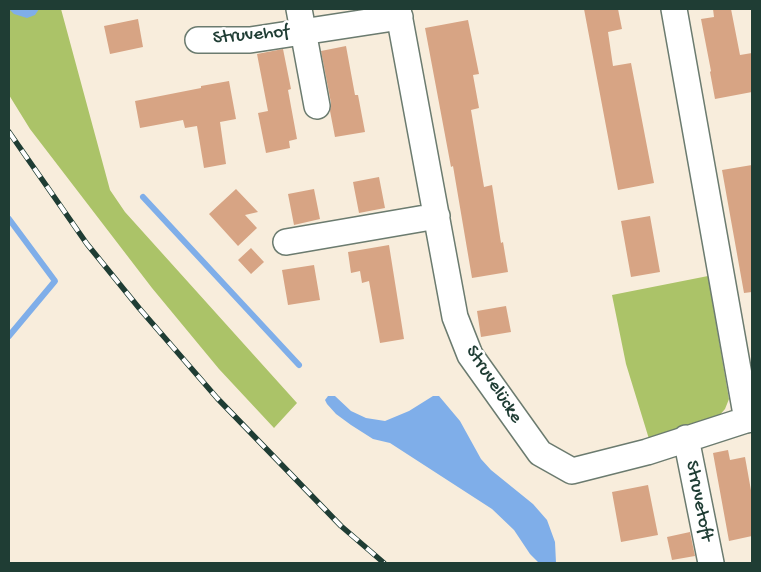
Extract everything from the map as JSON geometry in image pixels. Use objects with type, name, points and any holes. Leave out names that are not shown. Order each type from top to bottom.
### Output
[{"type":"street","name":"Struvelücke","points":[[399,13],[455,317],[470,355],[540,453],[572,471],[647,452],[750,419],[674,9]]},
{"type":"street","name":"Struvehof","points":[[198,40],[250,40],[301,20],[399,13]]},
{"type":"street","name":"Struvehof","points":[[301,20],[317,106]]},
{"type":"street","points":[[286,242],[437,216]]},
{"type":"street","name":"Struvetoft","points":[[686,438],[710,563]]},
{"type":"green space","points":[[9,9],[61,9],[110,190],[125,212],[297,403],[274,428],[219,369],[152,288],[30,129],[9,95]]},
{"type":"green space","points":[[708,276],[729,399],[725,409],[718,417],[649,439],[626,364],[612,295]]},
{"type":"water","points":[[9,9],[39,9],[35,15],[27,18],[14,14]]},
{"type":"water","points":[[328,396],[335,396],[351,411],[366,418],[385,421],[409,411],[433,396],[439,396],[460,421],[481,459],[491,470],[533,504],[547,520],[555,542],[556,563],[539,563],[530,554],[514,530],[492,509],[390,443],[373,439],[351,425],[336,414],[327,404],[325,400]]},
{"type":"building","points":[[584,9],[618,9],[622,29],[608,32],[613,66],[631,63],[654,183],[618,190]]},
{"type":"building","points":[[713,9],[731,9],[740,55],[752,53],[752,92],[715,99],[701,19],[714,17]]},
{"type":"building","points":[[138,19],[143,47],[110,54],[104,26]]},
{"type":"building","points":[[468,20],[479,74],[473,75],[479,108],[471,110],[484,187],[492,185],[501,243],[503,242],[508,272],[472,278],[453,166],[451,167],[425,28]]},
{"type":"building","points":[[346,46],[355,95],[358,95],[365,132],[335,137],[330,111],[331,103],[321,51]]},
{"type":"building","points":[[283,49],[291,89],[288,90],[297,139],[289,141],[290,148],[266,153],[258,113],[268,111],[257,54]]},
{"type":"building","points":[[229,81],[236,119],[220,122],[226,164],[204,168],[197,126],[185,128],[183,120],[140,128],[135,101]]},
{"type":"building","points":[[752,165],[752,292],[744,293],[722,170]]},
{"type":"building","points":[[379,177],[385,208],[359,213],[353,182]]},
{"type":"building","points":[[236,189],[258,212],[245,215],[257,228],[238,246],[209,214]]},
{"type":"building","points":[[314,189],[320,219],[294,225],[288,194]]},
{"type":"building","points":[[650,216],[660,272],[631,277],[621,221]]},
{"type":"building","points":[[389,245],[404,339],[380,343],[369,281],[362,283],[360,271],[351,273],[348,252]]},
{"type":"building","points":[[251,248],[264,262],[251,274],[238,260]]},
{"type":"building","points":[[314,265],[320,300],[288,305],[282,270]]},
{"type":"building","points":[[506,306],[511,332],[481,337],[477,311]]},
{"type":"building","points":[[728,450],[730,460],[745,457],[752,496],[752,536],[729,541],[713,453]]},
{"type":"building","points":[[648,485],[658,535],[621,542],[612,492]]},
{"type":"building","points":[[690,532],[695,556],[672,560],[667,537]]},
{"type":"waterway","points":[[143,197],[299,365]]},
{"type":"waterway","points":[[9,219],[55,281],[9,336]]},
{"type":"railway","points":[[9,132],[87,244],[139,308],[217,398],[341,526],[384,563]]}]
